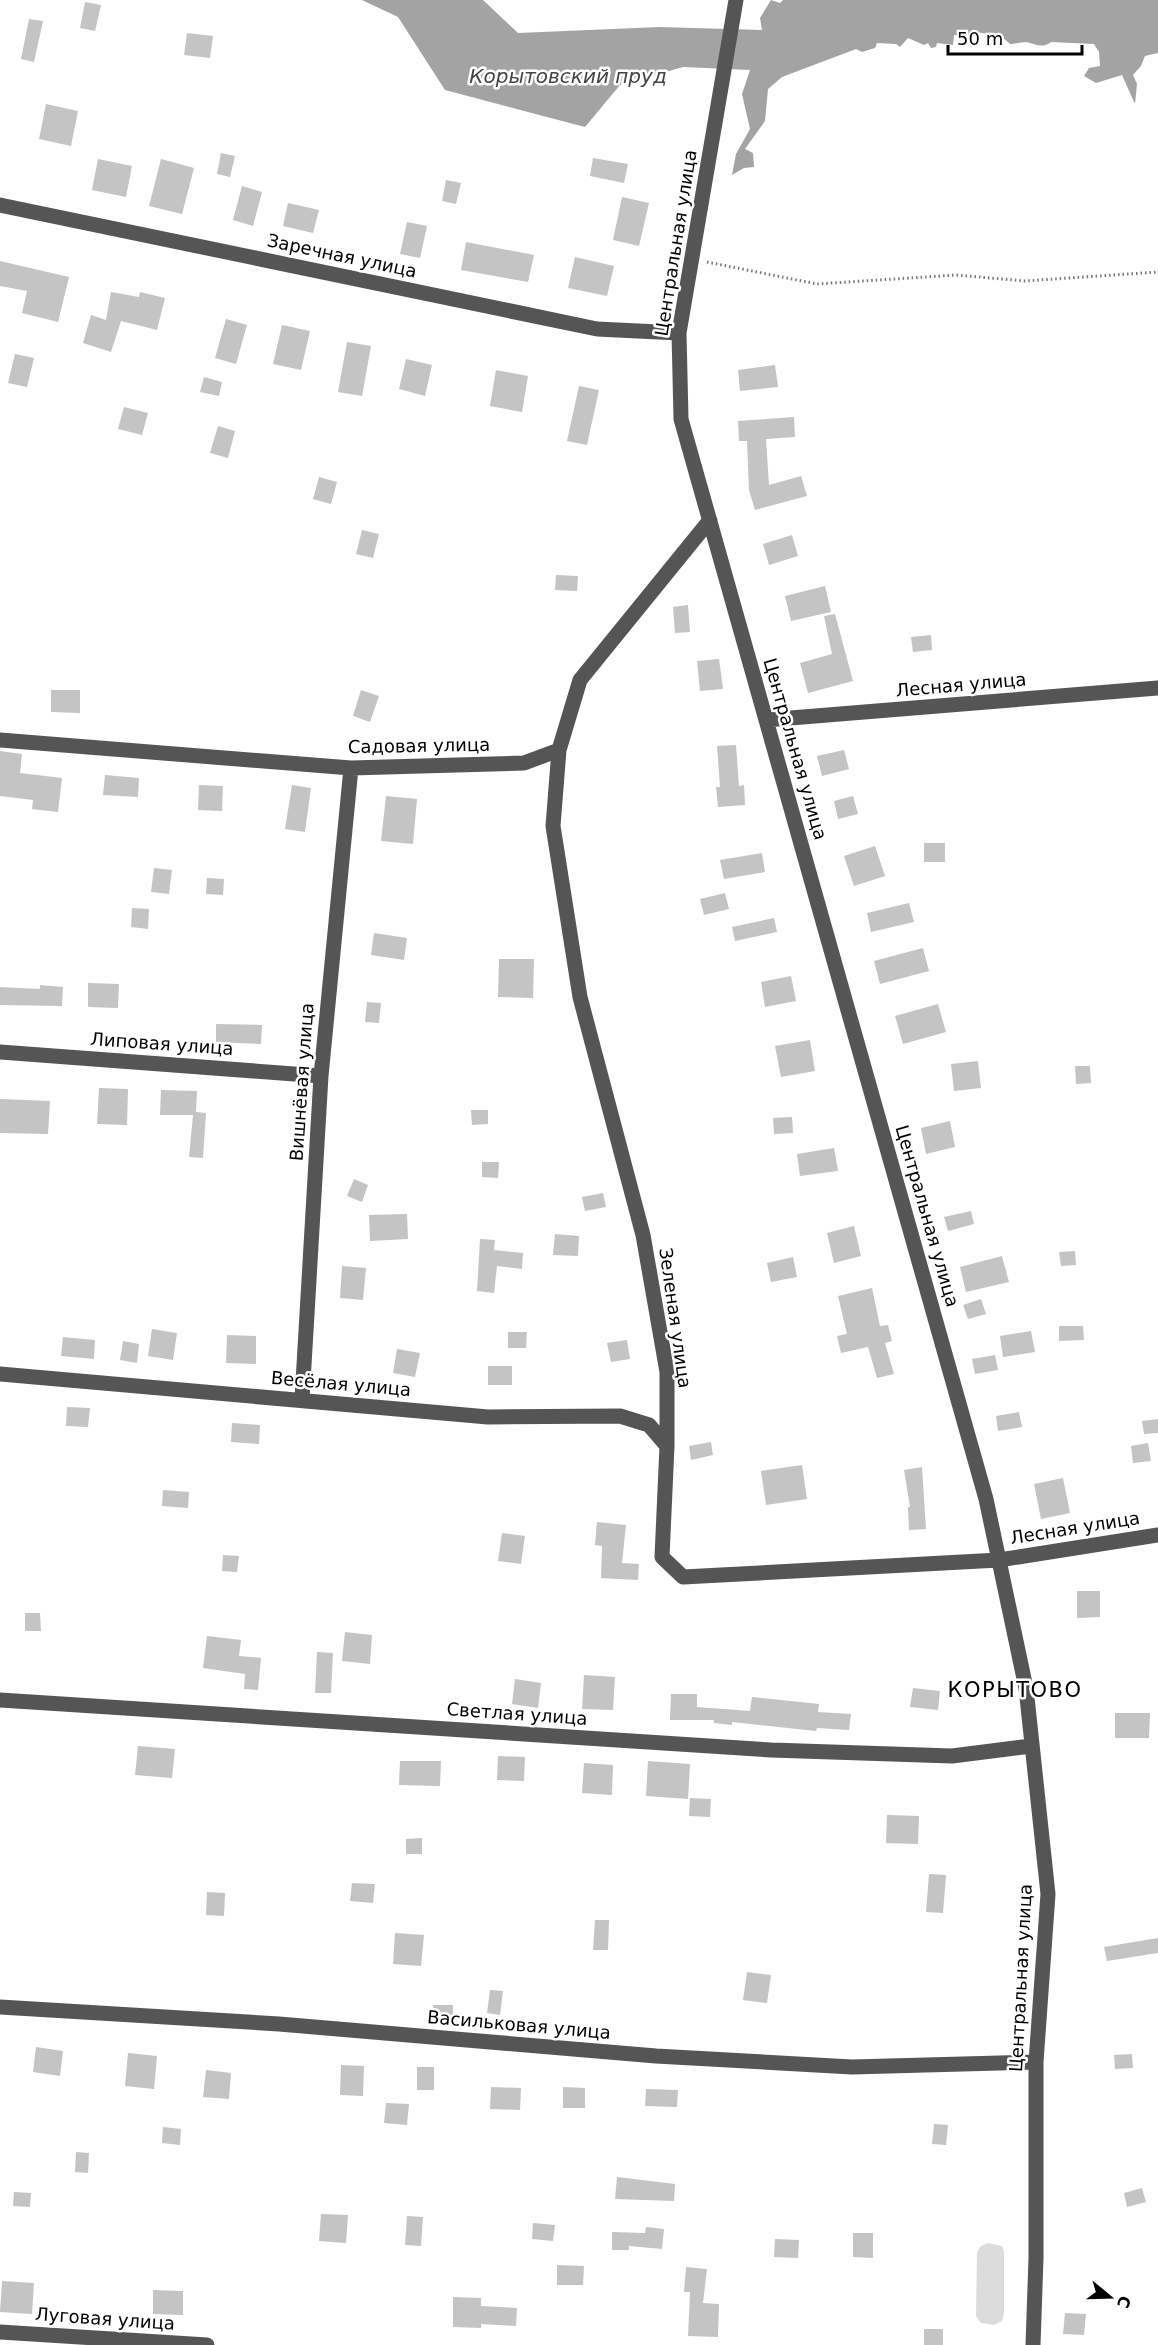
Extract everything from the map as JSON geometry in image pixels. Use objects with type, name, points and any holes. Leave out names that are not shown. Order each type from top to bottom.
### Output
[{"type":"street","name":"Центральная улица","points":[[736,0],[679,333],[681,419],[983,1487],[1026,1688],[1048,1894],[1036,2062],[1036,2258],[1033,2345]]},
{"type":"street","name":"Заречная улица","points":[[0,205],[597,328],[679,333]]},
{"type":"street","points":[[559,750],[580,680],[710,520]]},
{"type":"street","name":"Лесная улица","points":[[766,720],[1158,688]]},
{"type":"street","name":"Садовая улица","points":[[0,740],[351,768],[524,763],[559,750]]},
{"type":"street","name":"Зеленая улица","points":[[559,750],[553,826],[580,997],[642,1235],[667,1372],[667,1446],[662,1557],[683,1577],[999,1560]]},
{"type":"street","name":"Вишнёвая улица","points":[[302,1399],[321,1076],[351,768]]},
{"type":"street","name":"Липовая улица","points":[[0,1052],[321,1076]]},
{"type":"street","name":"Весёлая улица","points":[[0,1374],[488,1417],[620,1416],[649,1425],[667,1446]]},
{"type":"street","name":"Лесная улица","points":[[999,1560],[1158,1535]]},
{"type":"street","name":"Светлая улица","points":[[0,1700],[771,1750],[952,1756],[1031,1746]]},
{"type":"street","name":"Васильковая улица","points":[[0,2007],[279,2024],[656,2056],[852,2067],[1036,2062]]},
{"type":"street","name":"Луговая улица","points":[[0,2332],[207,2345]]},
{"type":"path","points":[[691,259],[817,284],[956,275],[1025,281],[1158,272]]},
{"type":"shaded area","points":[[988,2243],[1002,2246],[1004,2252],[1004,2313],[1002,2321],[994,2325],[981,2323],[976,2316],[977,2252],[981,2246]]},
{"type":"water","name":"Корытовский пруд","points":[[362,0],[483,0],[518,33],[660,27],[762,30],[760,18],[771,0],[780,3],[783,0],[1158,0],[1158,53],[1145,56],[1141,66],[1133,75],[1137,84],[1135,104],[1122,75],[1096,83],[1084,76],[1089,68],[1100,66],[1099,52],[1094,44],[1051,42],[1042,46],[1026,42],[1010,44],[1001,36],[991,39],[988,34],[975,32],[972,36],[954,35],[953,45],[937,43],[936,47],[931,48],[928,43],[924,45],[908,38],[900,47],[896,44],[877,43],[875,48],[862,52],[856,49],[782,77],[768,89],[765,121],[745,149],[753,153],[754,167],[744,168],[732,175],[736,154],[750,129],[742,94],[750,70],[683,67],[620,85],[585,127],[445,90],[398,17]]},
{"type":"building","points":[[85,2],[101,5],[95,31],[80,28]]},
{"type":"building","points":[[29,19],[43,21],[34,62],[21,59]]},
{"type":"building","points":[[187,33],[213,36],[210,58],[184,55]]},
{"type":"building","points":[[46,104],[78,111],[71,146],[39,139]]},
{"type":"building","points":[[221,153],[235,156],[230,177],[217,174]]},
{"type":"building","points":[[593,158],[628,164],[624,183],[590,176]]},
{"type":"building","points":[[98,159],[132,166],[126,197],[92,190]]},
{"type":"building","points":[[161,159],[194,168],[182,214],[149,206]]},
{"type":"building","points":[[446,180],[461,183],[456,204],[442,201]]},
{"type":"building","points":[[242,186],[262,192],[253,226],[233,220]]},
{"type":"building","points":[[622,197],[649,203],[639,246],[613,240]]},
{"type":"building","points":[[288,203],[319,210],[313,233],[283,226]]},
{"type":"building","points":[[407,222],[427,226],[420,258],[400,254]]},
{"type":"building","points":[[466,242],[534,255],[528,282],[461,270]]},
{"type":"building","points":[[575,257],[614,266],[607,296],[568,288]]},
{"type":"building","points":[[0,261],[69,277],[58,322],[22,313],[27,291],[0,286]]},
{"type":"building","points":[[111,292],[139,297],[140,292],[165,298],[157,330],[121,321],[111,352],[83,343],[91,315],[106,320]]},
{"type":"building","points":[[226,319],[247,325],[236,364],[215,358]]},
{"type":"building","points":[[282,325],[310,331],[301,370],[273,364]]},
{"type":"building","points":[[347,342],[371,346],[362,396],[338,392]]},
{"type":"building","points":[[15,354],[34,358],[27,387],[8,383]]},
{"type":"building","points":[[406,359],[432,365],[425,396],[399,389]]},
{"type":"building","points":[[775,365],[778,387],[740,391],[738,370]]},
{"type":"building","points":[[496,370],[528,376],[522,412],[490,406]]},
{"type":"building","points":[[204,377],[222,382],[219,396],[200,392]]},
{"type":"building","points":[[579,386],[599,390],[587,445],[567,441]]},
{"type":"building","points":[[124,407],[148,413],[142,435],[118,429]]},
{"type":"building","points":[[794,417],[795,437],[766,439],[769,485],[801,476],[807,496],[755,510],[749,490],[747,441],[739,441],[738,421]]},
{"type":"building","points":[[218,426],[235,431],[228,458],[210,453]]},
{"type":"building","points":[[319,477],[337,482],[331,504],[313,499]]},
{"type":"building","points":[[362,530],[379,534],[373,558],[356,554]]},
{"type":"building","points":[[792,535],[798,556],[769,565],[763,544]]},
{"type":"building","points":[[556,575],[578,576],[577,591],[555,590]]},
{"type":"building","points":[[825,586],[831,612],[791,621],[785,596]]},
{"type":"building","points":[[688,605],[690,632],[675,633],[673,607]]},
{"type":"building","points":[[835,614],[853,681],[808,693],[800,663],[832,654],[824,616]]},
{"type":"building","points":[[931,635],[932,650],[913,652],[911,637]]},
{"type":"building","points":[[719,659],[723,689],[700,691],[697,661]]},
{"type":"building","points":[[51,690],[80,690],[80,713],[51,712]]},
{"type":"building","points":[[361,690],[379,696],[370,722],[353,716]]},
{"type":"building","points":[[736,745],[739,786],[744,785],[745,805],[718,807],[716,787],[720,787],[717,746]]},
{"type":"building","points":[[844,750],[849,769],[822,776],[817,756]]},
{"type":"building","points":[[0,751],[22,754],[20,773],[62,778],[58,812],[32,809],[33,800],[0,796]]},
{"type":"building","points":[[105,775],[139,778],[138,797],[103,795]]},
{"type":"building","points":[[199,785],[223,786],[222,811],[198,810]]},
{"type":"building","points":[[292,785],[311,788],[305,832],[285,829]]},
{"type":"building","points":[[386,796],[417,799],[413,844],[381,841]]},
{"type":"building","points":[[853,796],[858,814],[838,819],[834,801]]},
{"type":"building","points":[[924,843],[945,843],[945,862],[924,862]]},
{"type":"building","points":[[875,846],[885,876],[854,886],[844,856]]},
{"type":"building","points":[[762,853],[765,872],[724,879],[720,860]]},
{"type":"building","points":[[154,868],[172,870],[169,894],[151,892]]},
{"type":"building","points":[[207,878],[224,879],[223,895],[206,894]]},
{"type":"building","points":[[725,893],[729,909],[704,915],[700,899]]},
{"type":"building","points":[[909,903],[914,922],[871,932],[867,913]]},
{"type":"building","points":[[132,908],[149,909],[148,929],[131,927]]},
{"type":"building","points":[[774,918],[777,932],[735,941],[732,927]]},
{"type":"building","points":[[374,933],[407,938],[404,960],[371,955]]},
{"type":"building","points":[[923,948],[929,971],[880,984],[874,961]]},
{"type":"building","points":[[499,959],[534,959],[533,998],[498,997]]},
{"type":"building","points":[[791,976],[796,1001],[765,1007],[761,982]]},
{"type":"building","points":[[88,983],[119,984],[118,1008],[88,1007]]},
{"type":"building","points":[[40,985],[63,987],[62,1006],[0,1005],[0,987],[40,989]]},
{"type":"building","points":[[367,1002],[381,1003],[379,1023],[365,1022]]},
{"type":"building","points":[[938,1004],[946,1032],[903,1044],[895,1016]]},
{"type":"building","points":[[216,1024],[262,1025],[261,1044],[216,1042]]},
{"type":"building","points":[[810,1040],[815,1071],[781,1077],[775,1046]]},
{"type":"building","points":[[978,1061],[981,1088],[954,1091],[951,1064]]},
{"type":"building","points":[[1075,1066],[1090,1066],[1091,1083],[1076,1084]]},
{"type":"building","points":[[99,1088],[128,1089],[127,1125],[97,1124]]},
{"type":"building","points":[[161,1090],[197,1091],[196,1112],[206,1113],[203,1158],[189,1157],[193,1115],[160,1115]]},
{"type":"building","points":[[0,1099],[50,1101],[48,1134],[0,1133]]},
{"type":"building","points":[[471,1110],[488,1110],[488,1124],[472,1125]]},
{"type":"building","points":[[792,1117],[793,1133],[774,1134],[773,1118]]},
{"type":"building","points":[[950,1121],[955,1147],[926,1154],[921,1128]]},
{"type":"building","points":[[834,1148],[838,1171],[800,1176],[797,1154]]},
{"type":"building","points":[[482,1162],[499,1162],[498,1178],[482,1177]]},
{"type":"building","points":[[354,1179],[368,1185],[362,1202],[347,1196]]},
{"type":"building","points":[[603,1193],[606,1207],[585,1211],[582,1197]]},
{"type":"building","points":[[971,1211],[974,1224],[948,1231],[944,1217]]},
{"type":"building","points":[[407,1214],[408,1239],[370,1241],[369,1215]]},
{"type":"building","points":[[854,1226],[861,1256],[834,1263],[827,1233]]},
{"type":"building","points":[[555,1234],[579,1236],[578,1256],[553,1255]]},
{"type":"building","points":[[480,1239],[495,1240],[494,1250],[523,1253],[522,1269],[497,1266],[494,1293],[477,1291]]},
{"type":"building","points":[[1075,1251],[1076,1265],[1061,1266],[1059,1252]]},
{"type":"building","points":[[1002,1256],[1009,1282],[966,1292],[960,1267]]},
{"type":"building","points":[[793,1257],[797,1277],[771,1282],[767,1263]]},
{"type":"building","points":[[342,1266],[366,1268],[363,1300],[340,1298]]},
{"type":"building","points":[[872,1288],[880,1326],[888,1325],[892,1341],[885,1343],[894,1374],[877,1378],[868,1347],[841,1353],[837,1336],[847,1334],[838,1296]]},
{"type":"building","points":[[981,1299],[986,1314],[968,1319],[963,1305]]},
{"type":"building","points":[[1059,1326],[1083,1326],[1084,1340],[1059,1341]]},
{"type":"building","points":[[152,1329],[177,1333],[173,1360],[148,1356]]},
{"type":"building","points":[[1031,1331],[1035,1352],[1003,1357],[1000,1336]]},
{"type":"building","points":[[508,1332],[527,1332],[526,1348],[508,1348]]},
{"type":"building","points":[[227,1335],[256,1336],[256,1364],[226,1363]]},
{"type":"building","points":[[63,1337],[95,1340],[94,1359],[61,1356]]},
{"type":"building","points":[[627,1340],[630,1359],[611,1362],[607,1343]]},
{"type":"building","points":[[123,1341],[139,1344],[137,1363],[120,1360]]},
{"type":"building","points":[[397,1349],[420,1353],[415,1377],[393,1373]]},
{"type":"building","points":[[995,1355],[998,1370],[975,1374],[972,1359]]},
{"type":"building","points":[[488,1366],[512,1366],[512,1385],[488,1385]]},
{"type":"building","points":[[67,1407],[90,1408],[88,1427],[66,1426]]},
{"type":"building","points":[[1019,1412],[1022,1427],[998,1431],[996,1416]]},
{"type":"building","points":[[1158,1419],[1158,1433],[1144,1434],[1142,1421]]},
{"type":"building","points":[[232,1423],[260,1425],[259,1444],[231,1442]]},
{"type":"building","points":[[711,1442],[713,1455],[691,1460],[689,1446]]},
{"type":"building","points":[[1148,1443],[1151,1461],[1133,1463],[1131,1446]]},
{"type":"building","points":[[802,1465],[807,1499],[766,1505],[761,1471]]},
{"type":"building","points":[[922,1467],[926,1529],[909,1530],[908,1507],[910,1507],[904,1470]]},
{"type":"building","points":[[1063,1478],[1070,1513],[1041,1519],[1034,1484]]},
{"type":"building","points":[[163,1490],[189,1492],[188,1508],[162,1506]]},
{"type":"building","points":[[597,1522],[626,1525],[622,1563],[639,1564],[638,1580],[601,1578],[602,1546],[595,1545]]},
{"type":"building","points":[[502,1533],[525,1536],[521,1564],[498,1561]]},
{"type":"building","points":[[223,1555],[239,1556],[237,1572],[222,1571]]},
{"type":"building","points":[[1077,1591],[1100,1591],[1100,1617],[1077,1618]]},
{"type":"building","points":[[25,1613],[40,1613],[41,1631],[25,1631]]},
{"type":"building","points":[[345,1632],[372,1635],[370,1664],[342,1661]]},
{"type":"building","points":[[207,1636],[241,1640],[239,1656],[261,1658],[258,1690],[244,1689],[245,1674],[203,1668]]},
{"type":"building","points":[[317,1652],[333,1653],[331,1693],[315,1693]]},
{"type":"building","points":[[584,1675],[615,1677],[613,1710],[582,1709]]},
{"type":"building","points":[[515,1679],[541,1683],[538,1708],[512,1704]]},
{"type":"building","points":[[913,1688],[940,1691],[938,1710],[910,1707]]},
{"type":"building","points":[[671,1694],[697,1694],[697,1707],[750,1711],[752,1697],[819,1704],[818,1712],[851,1714],[849,1730],[817,1728],[816,1731],[732,1722],[732,1725],[714,1723],[714,1720],[670,1720]]},
{"type":"building","points":[[1115,1713],[1150,1713],[1149,1738],[1115,1738]]},
{"type":"building","points":[[138,1746],[175,1749],[172,1778],[135,1775]]},
{"type":"building","points":[[498,1756],[525,1757],[524,1781],[497,1780]]},
{"type":"building","points":[[400,1761],[441,1761],[440,1786],[399,1785]]},
{"type":"building","points":[[648,1761],[690,1764],[688,1799],[646,1796]]},
{"type":"building","points":[[584,1763],[613,1765],[612,1795],[582,1793]]},
{"type":"building","points":[[690,1798],[711,1799],[710,1817],[689,1816]]},
{"type":"building","points":[[887,1815],[919,1816],[918,1844],[886,1843]]},
{"type":"building","points":[[422,1838],[422,1854],[406,1854],[406,1839]]},
{"type":"building","points":[[929,1874],[946,1875],[943,1913],[926,1912]]},
{"type":"building","points":[[352,1883],[375,1884],[373,1903],[350,1901]]},
{"type":"building","points":[[207,1892],[225,1893],[224,1916],[206,1915]]},
{"type":"building","points":[[595,1920],[609,1920],[608,1950],[593,1950]]},
{"type":"building","points":[[395,1933],[424,1935],[421,1966],[393,1964]]},
{"type":"building","points":[[1158,1938],[1158,1953],[1107,1961],[1104,1947]]},
{"type":"building","points":[[747,1972],[771,1975],[767,2003],[743,2000]]},
{"type":"building","points":[[490,1990],[503,1991],[500,2015],[487,2013]]},
{"type":"building","points":[[433,2005],[453,2005],[453,2020],[432,2019]]},
{"type":"building","points":[[36,2047],[63,2051],[60,2076],[33,2072]]},
{"type":"building","points":[[128,2053],[157,2056],[154,2089],[125,2086]]},
{"type":"building","points":[[1132,2054],[1133,2068],[1115,2069],[1114,2055]]},
{"type":"building","points":[[341,2065],[364,2066],[363,2096],[340,2095]]},
{"type":"building","points":[[417,2067],[434,2067],[434,2090],[417,2090]]},
{"type":"building","points":[[206,2070],[231,2073],[229,2099],[203,2097]]},
{"type":"building","points":[[491,2087],[521,2088],[520,2110],[490,2109]]},
{"type":"building","points":[[563,2087],[585,2088],[585,2108],[563,2108]]},
{"type":"building","points":[[646,2089],[678,2090],[677,2107],[645,2106]]},
{"type":"building","points":[[386,2103],[409,2104],[407,2125],[384,2123]]},
{"type":"building","points":[[934,2124],[948,2125],[946,2145],[932,2144]]},
{"type":"building","points":[[163,2127],[181,2129],[180,2145],[162,2143]]},
{"type":"building","points":[[76,2152],[89,2153],[88,2173],[75,2172]]},
{"type":"building","points":[[617,2177],[675,2184],[674,2201],[615,2199]]},
{"type":"building","points":[[1142,2188],[1146,2202],[1127,2207],[1124,2193]]},
{"type":"building","points":[[14,2192],[31,2193],[30,2207],[13,2206]]},
{"type":"building","points":[[321,2214],[348,2215],[346,2243],[319,2241]]},
{"type":"building","points":[[407,2216],[423,2217],[421,2246],[405,2245]]},
{"type":"building","points":[[533,2223],[555,2225],[553,2241],[532,2239]]},
{"type":"building","points":[[646,2227],[664,2229],[662,2249],[629,2246],[629,2250],[612,2250],[612,2232],[645,2233]]},
{"type":"building","points":[[853,2233],[873,2233],[873,2258],[853,2257]]},
{"type":"building","points":[[775,2239],[799,2240],[798,2258],[774,2257]]},
{"type":"building","points":[[557,2265],[584,2266],[583,2285],[557,2285]]},
{"type":"building","points":[[686,2267],[707,2269],[703,2303],[719,2304],[718,2337],[688,2336],[690,2292],[684,2292]]},
{"type":"building","points":[[2,2281],[34,2283],[32,2314],[0,2312]]},
{"type":"building","points":[[153,2290],[183,2291],[183,2315],[153,2314]]},
{"type":"building","points":[[453,2297],[481,2298],[481,2306],[517,2308],[516,2326],[481,2324],[481,2328],[453,2327]]},
{"type":"building","points":[[1065,2313],[1086,2314],[1084,2335],[1063,2334]]},
{"type":"building","points":[[924,2329],[943,2329],[943,2345],[924,2345]]},
{"type":"district","name":"КОРЫТОВО","points":[[1015,1690]]}]
